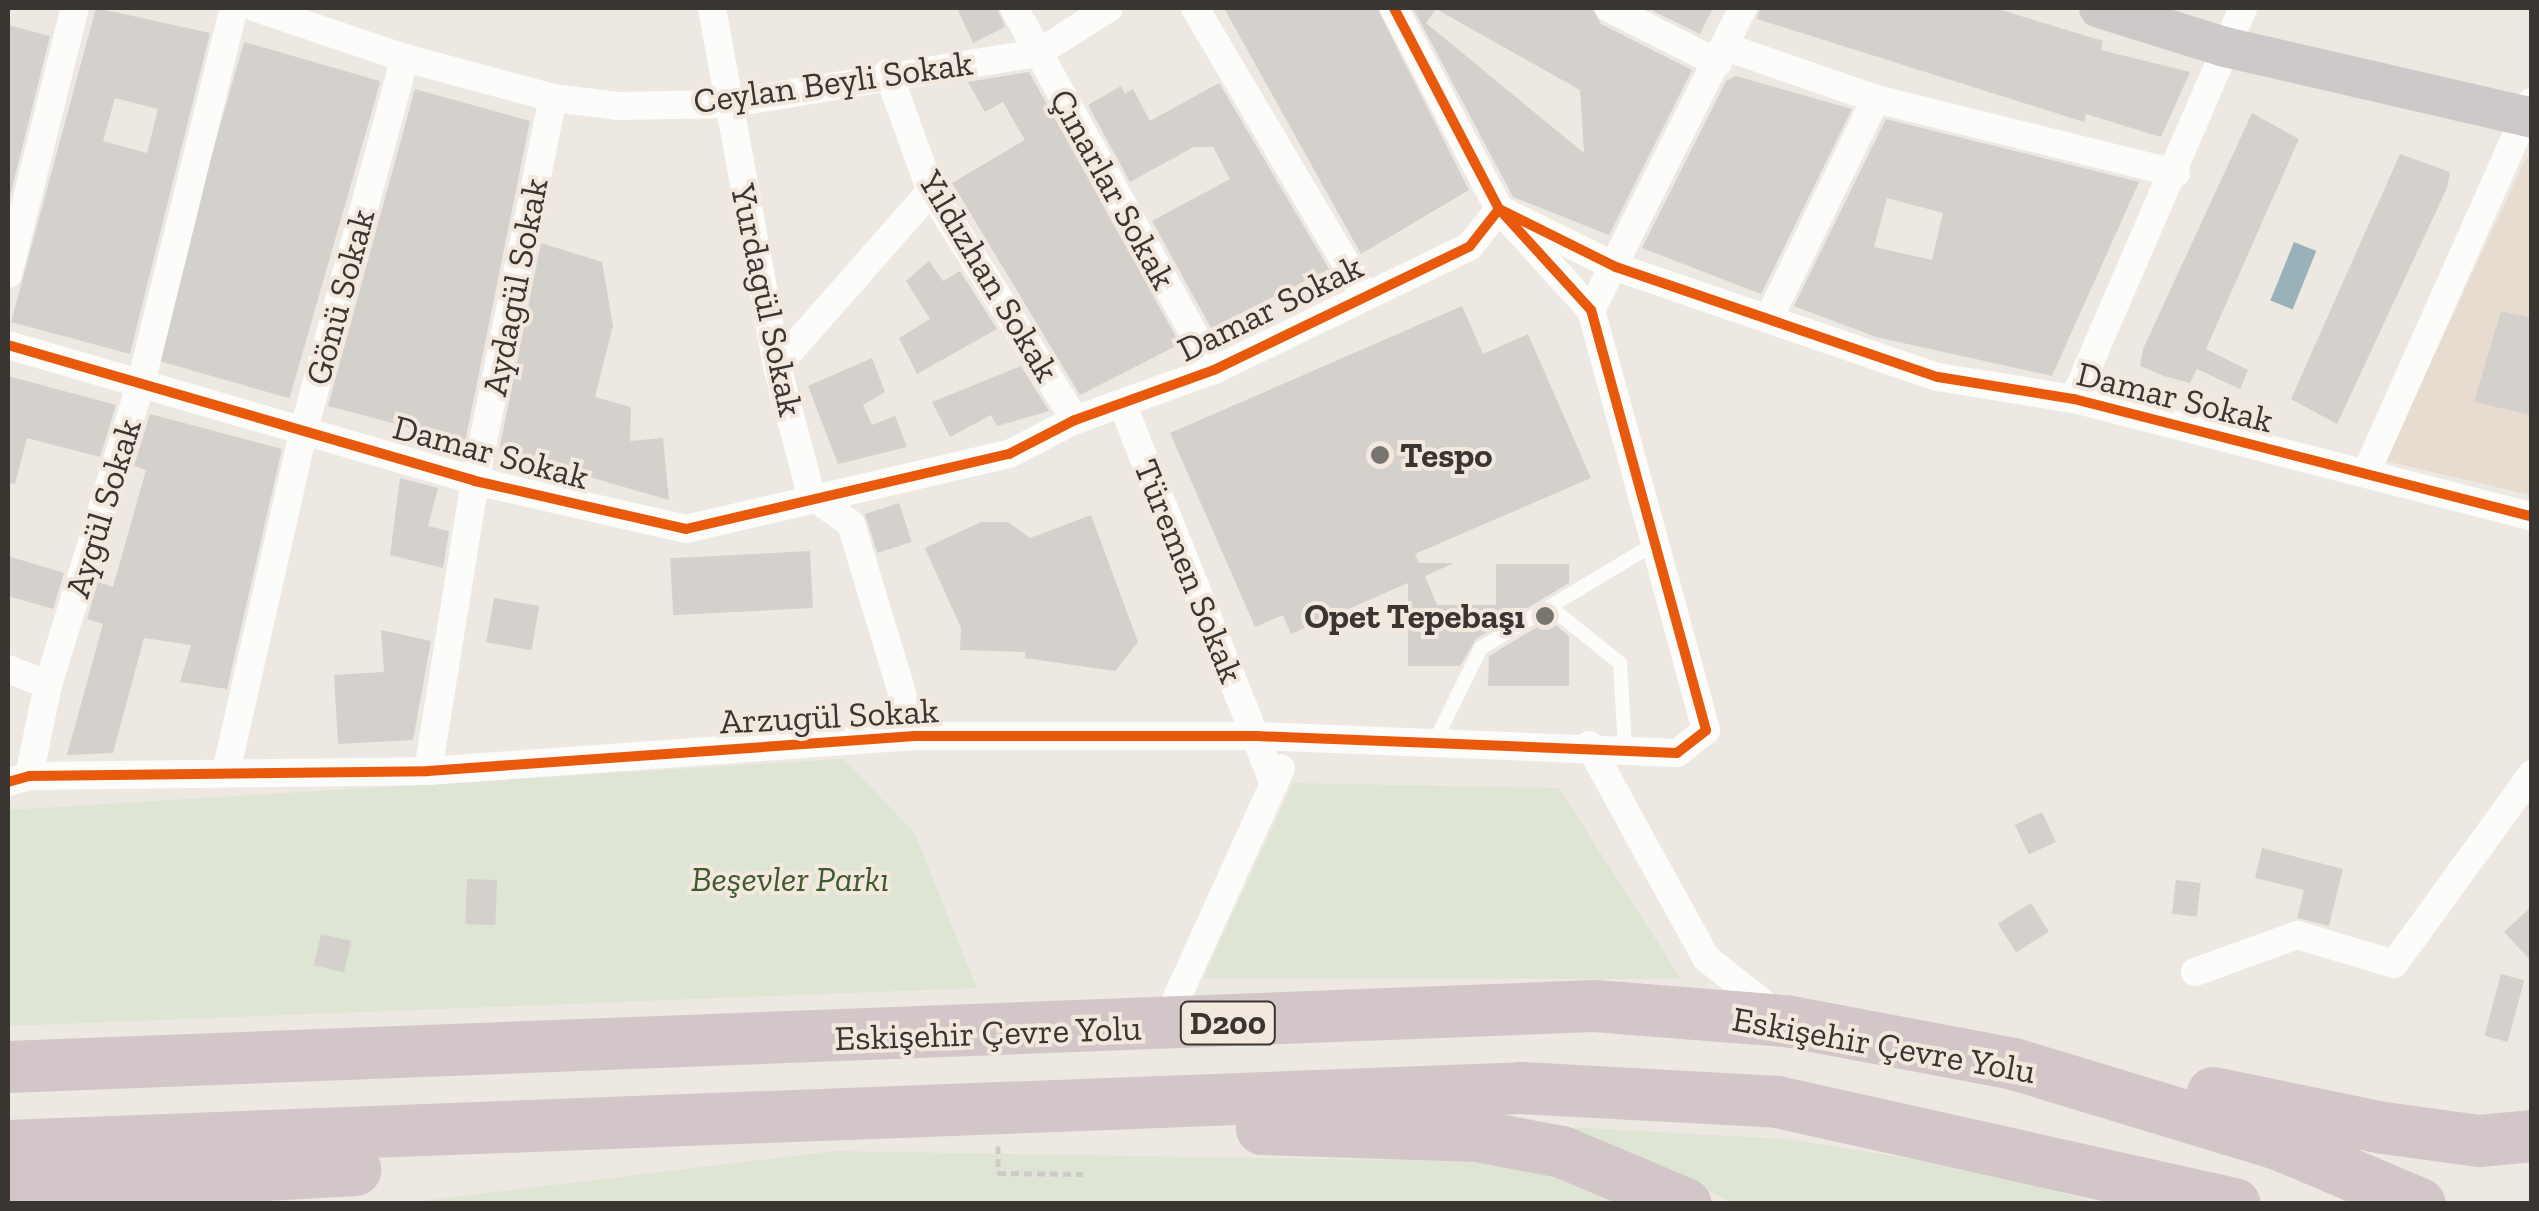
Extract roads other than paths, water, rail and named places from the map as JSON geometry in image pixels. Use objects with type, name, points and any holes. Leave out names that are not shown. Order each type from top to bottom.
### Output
[{"type":"highway","name":"Eskişehir Çevre Yolu","points":[[8,1067],[1164,1026],[1594,1006],[1786,1021],[2014,1064],[2278,1144],[2420,1204]]},
{"type":"highway","points":[[2014,1064],[2403,1131],[2479,1141],[2532,1136]]},
{"type":"highway","name":"D200","points":[[8,1146],[1522,1088],[1778,1102],[2235,1204]]},
{"type":"highway","points":[[1037,1106],[1172,1126],[1477,1136],[1562,1152],[1686,1204]]},
{"type":"highway","points":[[8,1190],[107,1194],[239,1188],[707,1147],[812,1116]]},
{"type":"street","points":[[8,274],[76,8]]},
{"type":"street","name":"Aygül Sokak","points":[[18,779],[141,383],[234,8]]},
{"type":"street","name":"Ceylan Beyli Sokak","points":[[256,8],[405,58],[553,98],[726,104],[888,72],[1038,53],[1110,8]]},
{"type":"street","name":"Yurdagül Sokak","points":[[712,8],[726,104],[777,366],[811,494]]},
{"type":"street","name":"Çınarlar Sokak","points":[[1014,8],[1214,370]]},
{"type":"street","points":[[1195,8],[1362,292]]},
{"type":"street","points":[[1394,8],[1499,209],[1591,310],[1658,542]]},
{"type":"street","points":[[1609,8],[1722,55],[1876,100],[2176,173]]},
{"type":"street","points":[[1591,310],[1743,8]]},
{"type":"street","points":[[2074,400],[2176,173],[2243,8]]},
{"type":"street","points":[[2110,9],[2226,48],[2530,111],[2366,473]]},
{"type":"street","name":"Gönü Sokak","points":[[226,772],[304,429],[405,58]]},
{"type":"street","name":"Yıldızhan Sokak","points":[[888,72],[931,191],[1075,420]]},
{"type":"street","name":"Aydagül Sokak","points":[[428,771],[476,480],[553,98]]},
{"type":"street","points":[[1770,316],[1876,100]]},
{"type":"street","points":[[777,366],[931,191]]},
{"type":"street","name":"Damar Sokak","points":[[8,346],[476,480],[686,529],[811,494],[933,476],[1009,454],[1075,420],[1123,406],[1214,370],[1362,292],[1470,246],[1499,209],[1616,267],[1770,316],[1938,377],[2074,400],[2532,516]]},
{"type":"street","name":"Türemen Sokak","points":[[1123,406],[1274,784]]},
{"type":"street","points":[[811,494],[851,524],[914,736]]},
{"type":"street","name":"Arzugül Sokak","points":[[18,779],[428,771],[914,736],[1256,736],[1588,745],[1676,753],[1706,730],[1658,542]]},
{"type":"street","points":[[8,669],[48,685]]},
{"type":"street","points":[[1164,1026],[1294,740]]},
{"type":"street","points":[[1588,745],[1706,958],[1786,1021]]},
{"type":"street","points":[[2195,972],[2297,935],[2394,964],[2532,774]]},
{"type":"lane","points":[[1434,742],[1480,648],[1658,542]]},
{"type":"lane","points":[[1550,607],[1620,662],[1625,748]]},
{"type":"water","points":[[2294,242],[2316,251],[2293,309],[2270,300]]},
{"type":"place","name":"Tespo","points":[[1380,455]]},
{"type":"place","name":"Opet Tepebaşı","points":[[1545,616]]},
{"type":"park label","name":"Beşevler Parkı","points":[[790,879]]}]
